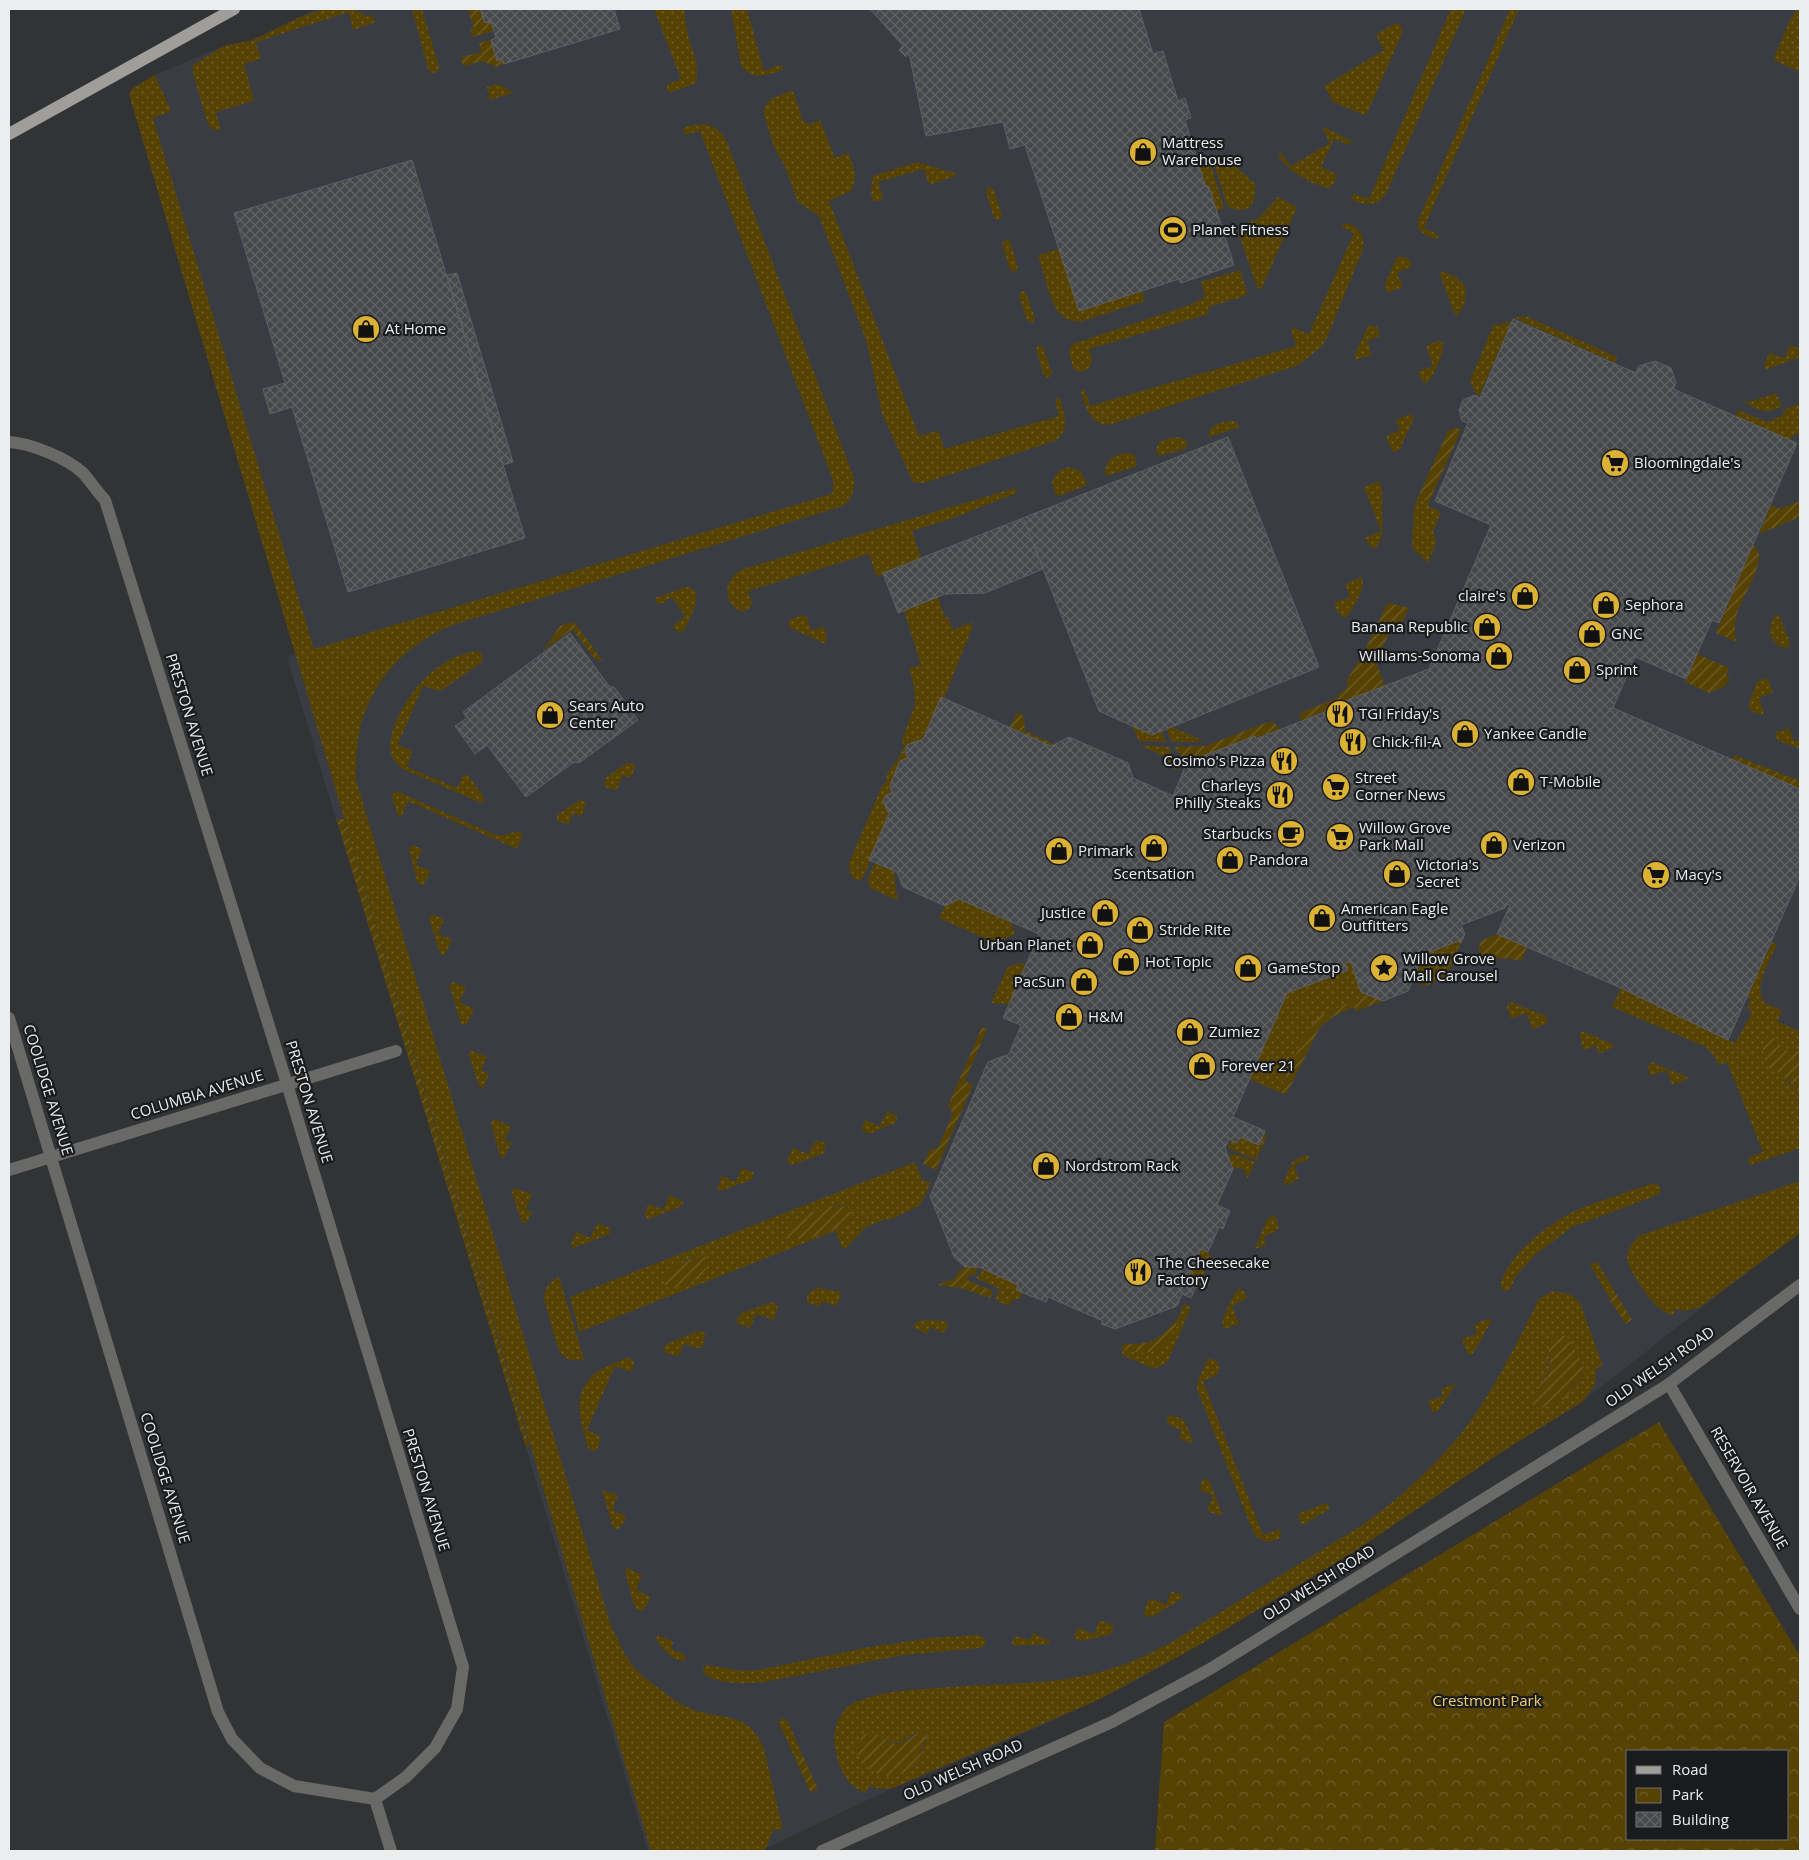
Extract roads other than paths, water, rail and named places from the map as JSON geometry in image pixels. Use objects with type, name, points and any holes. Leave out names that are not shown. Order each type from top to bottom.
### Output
[{"type":"main road","points":[[9,134],[234,9]]},
{"type":"street","name":"PRESTON AVENUE","points":[[9,442],[19,442],[50,453],[81,472],[105,500],[287,1084],[463,1667],[457,1709],[435,1748],[406,1777],[375,1800]]},
{"type":"street","name":"COOLIDGE AVENUE","points":[[9,1018],[218,1712],[232,1739],[260,1768],[294,1786],[375,1800]]},
{"type":"street","name":"COLUMBIA AVENUE","points":[[9,1170],[396,1052]]},
{"type":"street","name":"OLD WELSH ROAD","points":[[822,1851],[840,1848],[1112,1722],[1210,1669],[1669,1384],[1800,1285]]},
{"type":"street","name":"RESERVOIR AVENUE","points":[[1669,1384],[1800,1609]]},
{"type":"street","points":[[375,1800],[391,1851]]},
{"type":"place","name":"Mattress Warehouse","points":[[1143,152]]},
{"type":"place","name":"Planet Fitness","points":[[1173,230]]},
{"type":"place","name":"At Home","points":[[366,329]]},
{"type":"place","name":"Bloomingdale's","points":[[1615,463]]},
{"type":"place","name":"claire's","points":[[1525,596]]},
{"type":"place","name":"Sephora","points":[[1606,605]]},
{"type":"place","name":"Banana Republic","points":[[1487,627]]},
{"type":"place","name":"GNC","points":[[1592,634]]},
{"type":"place","name":"Williams-Sonoma","points":[[1499,656]]},
{"type":"place","name":"Sprint","points":[[1577,670]]},
{"type":"place","name":"TGI Friday's","points":[[1340,714]]},
{"type":"place","name":"Sears Auto Center","points":[[550,715]]},
{"type":"place","name":"Yankee Candle","points":[[1465,734]]},
{"type":"place","name":"Chick-fil-A","points":[[1353,742]]},
{"type":"place","name":"Cosimo's Pizza","points":[[1284,761]]},
{"type":"place","name":"T-Mobile","points":[[1521,782]]},
{"type":"place","name":"Street Corner News","points":[[1336,787]]},
{"type":"place","name":"Charleys Philly Steaks","points":[[1280,795]]},
{"type":"place","name":"Starbucks","points":[[1291,834]]},
{"type":"place","name":"Willow Grove Park Mall","points":[[1340,837]]},
{"type":"place","name":"Verizon","points":[[1494,845]]},
{"type":"place","name":"Scentsation","points":[[1154,848]]},
{"type":"place","name":"Primark","points":[[1059,851]]},
{"type":"place","name":"Pandora","points":[[1230,860]]},
{"type":"place","name":"Victoria's Secret","points":[[1397,874]]},
{"type":"place","name":"Macy's","points":[[1656,875]]},
{"type":"place","name":"Justice","points":[[1105,913]]},
{"type":"place","name":"American Eagle Outfitters","points":[[1322,918]]},
{"type":"place","name":"Stride Rite","points":[[1140,930]]},
{"type":"place","name":"Urban Planet","points":[[1090,945]]},
{"type":"place","name":"Hot Topic","points":[[1126,962]]},
{"type":"place","name":"GameStop","points":[[1248,968]]},
{"type":"place","name":"Willow Grove Mall Carousel","points":[[1384,968]]},
{"type":"place","name":"PacSun","points":[[1084,982]]},
{"type":"place","name":"H&M","points":[[1069,1017]]},
{"type":"place","name":"Zumiez","points":[[1190,1032]]},
{"type":"place","name":"Forever 21","points":[[1202,1066]]},
{"type":"place","name":"Nordstrom Rack","points":[[1046,1166]]},
{"type":"place","name":"The Cheesecake Factory","points":[[1138,1272]]},
{"type":"park label","name":"Crestmont Park","points":[[1487,1701]]}]
